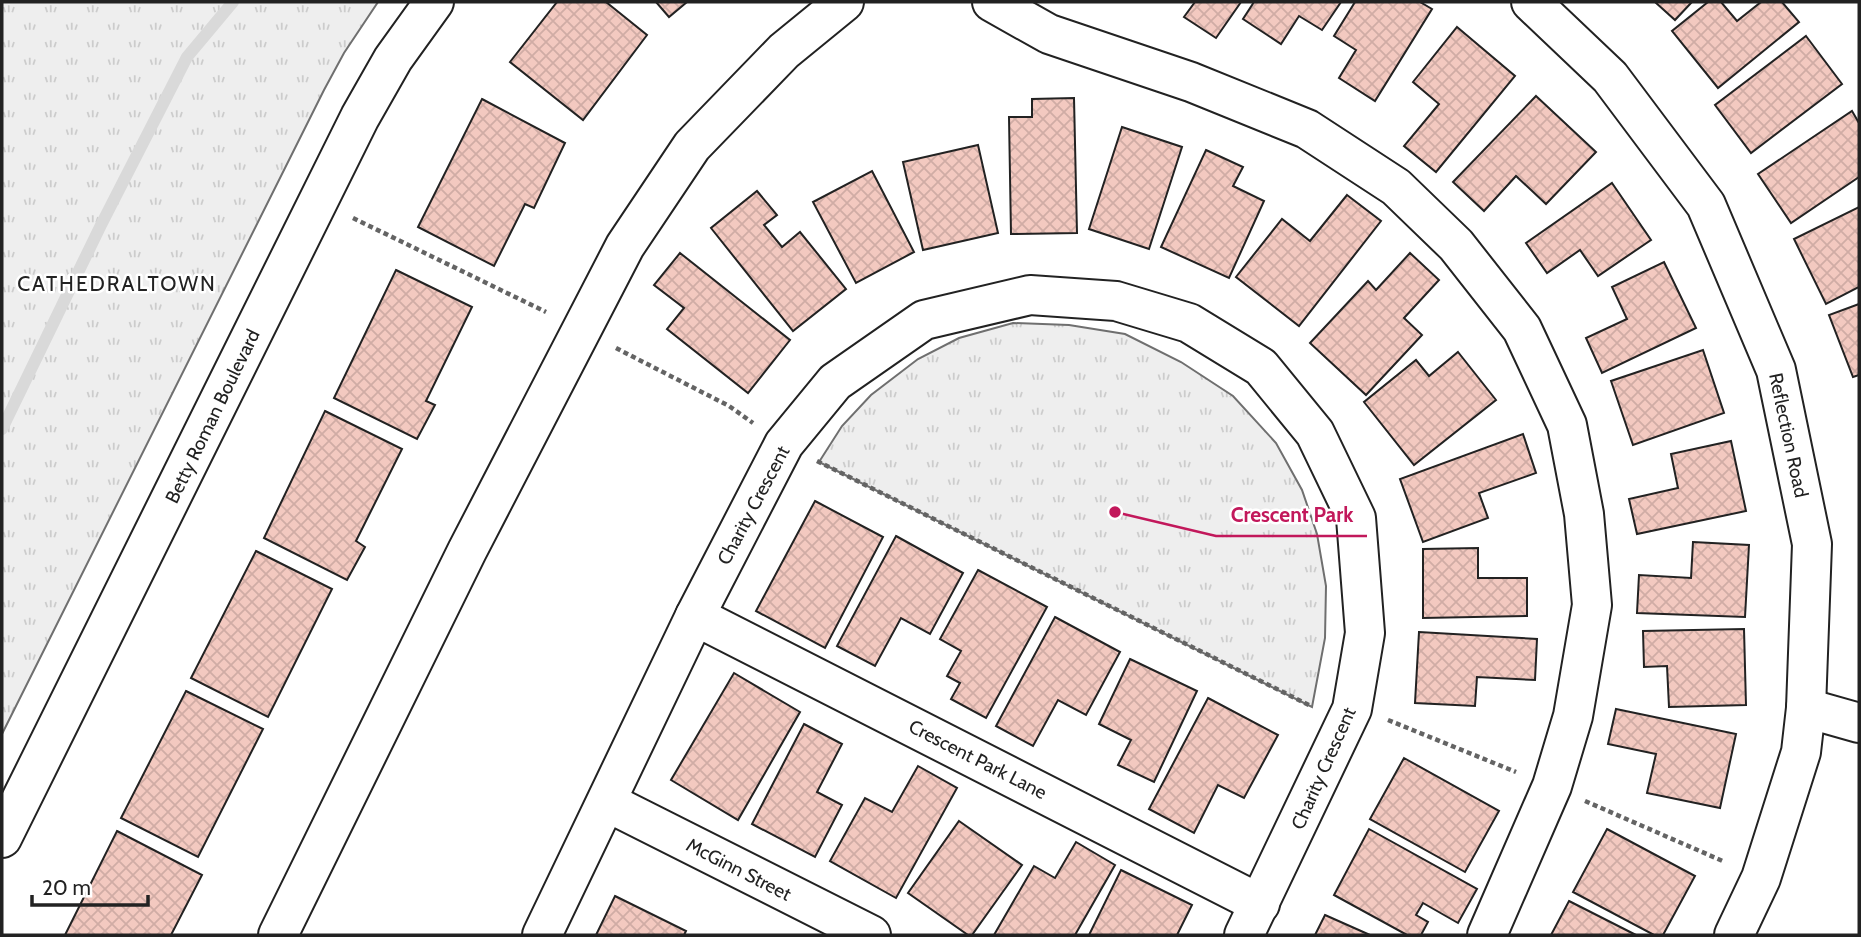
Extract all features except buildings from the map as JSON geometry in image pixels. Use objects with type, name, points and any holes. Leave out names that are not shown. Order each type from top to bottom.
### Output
[{"type":"street","name":"Betty Roman Boulevard","points":[[2,838],[360,117],[393,59],[434,2]]},
{"type":"street","points":[[278,935],[467,551],[625,246],[692,146],[784,51],[844,2]]},
{"type":"street","points":[[992,2],[1049,34],[1191,82],[1307,129],[1396,187],[1456,244],[1522,329],[1567,425],[1584,514],[1592,605],[1573,716],[1552,786],[1487,935]]},
{"type":"street","name":"Reflection Road","points":[[1531,2],[1610,77],[1706,205],[1776,370],[1812,544],[1806,708],[1801,752],[1761,878],[1748,932]]},
{"type":"street","name":"Charity Crescent","points":[[542,935],[695,616],[784,444],[835,382],[924,320],[1030,295],[1115,301],[1189,323],[1261,367],[1315,433],[1356,518],[1365,633],[1352,709],[1252,920]]},
{"type":"street","name":"Crescent Park Lane","points":[[695,616],[1252,920]]},
{"type":"street","points":[[1806,708],[1859,723]]},
{"type":"street","name":"McGinn Street","points":[[607,802],[871,935]]},
{"type":"path","points":[[319,201],[582,330],[729,406],[784,444],[1346,724]]},
{"type":"green space","points":[[2,2],[378,2],[344,53],[324,90],[2,734]]},
{"type":"green space","points":[[1013,323],[1069,325],[1125,334],[1181,362],[1233,396],[1276,443],[1302,490],[1317,534],[1326,586],[1325,638],[1312,707],[819,462],[842,426],[871,395],[918,359],[959,338]]},
{"type":"waterway","points":[[2,429],[101,225],[187,57],[233,2]]},
{"type":"place","name":"Crescent Park","points":[[1115,512]]},
{"type":"district","name":"CATHEDRALTOWN","points":[[117,284]]}]
